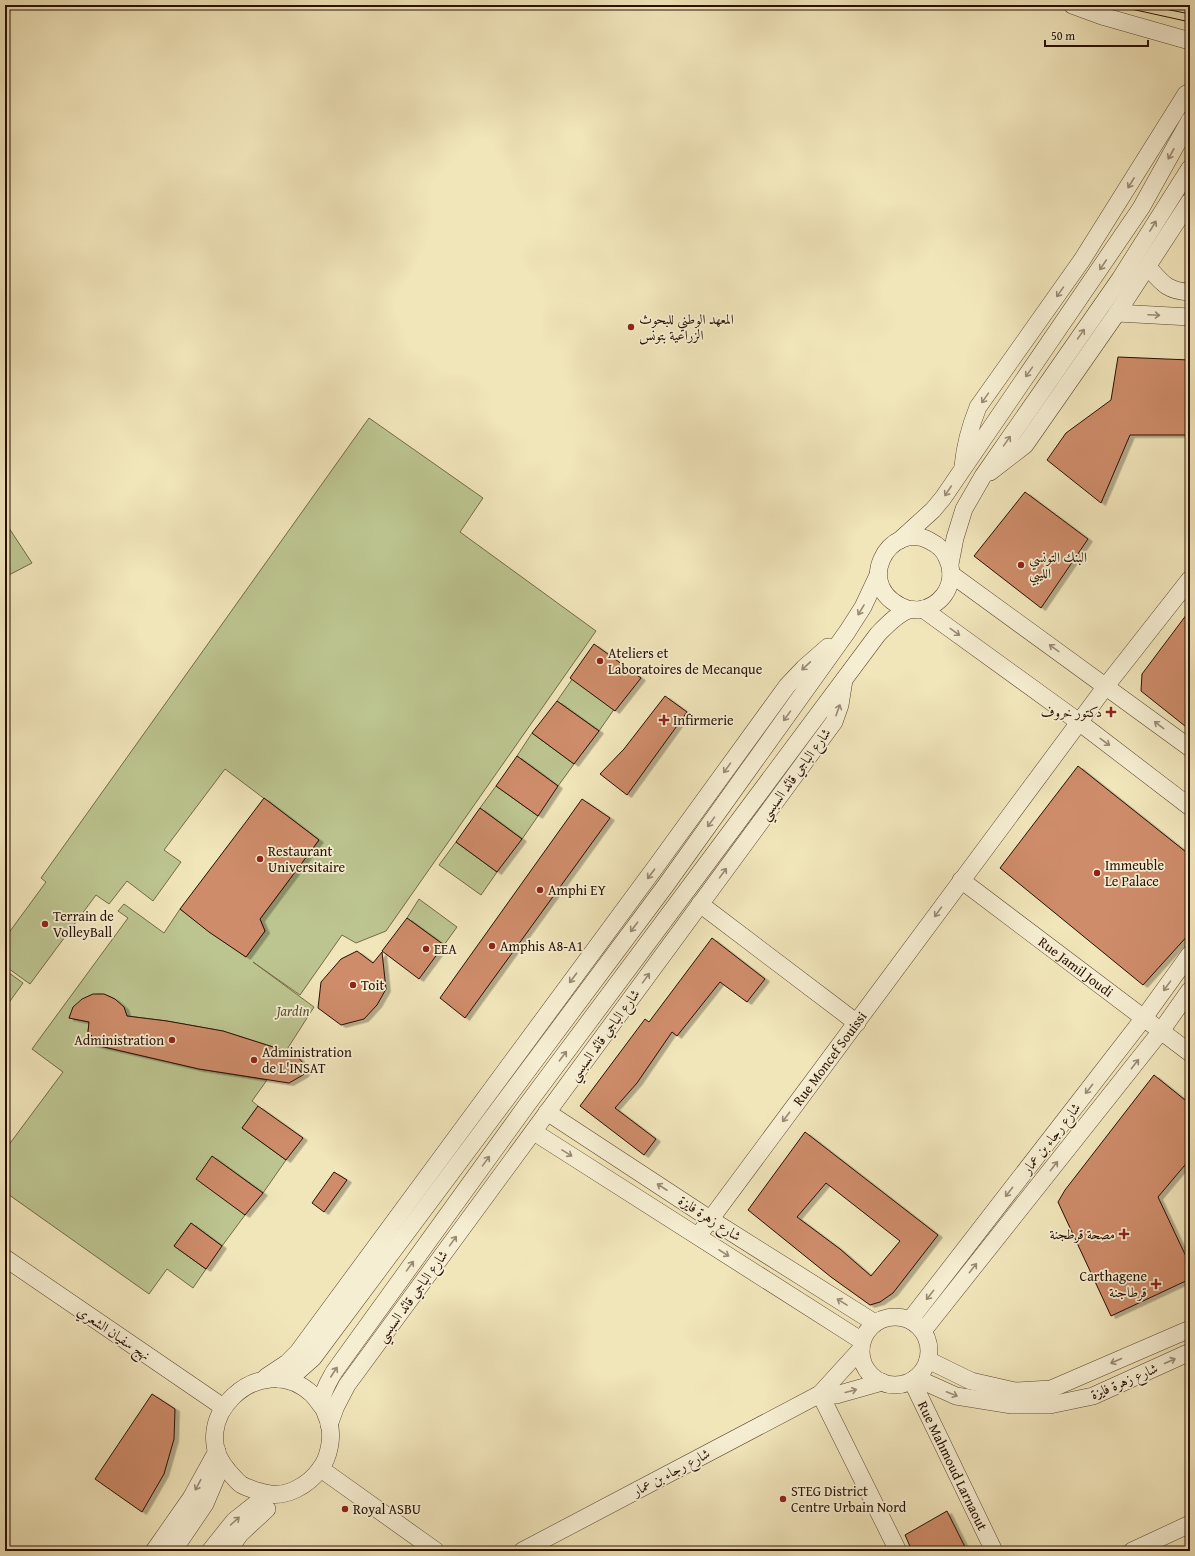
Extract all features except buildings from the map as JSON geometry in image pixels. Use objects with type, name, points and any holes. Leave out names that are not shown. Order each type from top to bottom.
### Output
[{"type":"street","points":[[1072,5],[1102,16],[1190,41]]},
{"type":"street","points":[[963,468],[965,444],[969,428],[978,407],[1082,260],[1186,94],[1190,92]]},
{"type":"street","points":[[261,1380],[279,1379],[295,1374],[313,1358],[666,885],[847,632],[863,607],[878,575],[880,563],[886,552],[933,510],[963,468],[1141,208],[1190,120]]},
{"type":"street","points":[[210,1551],[234,1521],[276,1494],[305,1485],[321,1469],[330,1447],[329,1424],[323,1408],[322,1399],[326,1387],[338,1366],[530,1100],[878,634],[885,626],[916,610],[934,605],[944,596],[949,586],[955,538],[964,509],[983,476],[1120,278],[1190,168]]},
{"type":"street","points":[[983,476],[999,467],[1025,445],[1148,267],[1190,200]]},
{"type":"street","points":[[1148,267],[1163,284],[1169,288],[1178,291],[1190,292]]},
{"type":"street","points":[[1117,313],[1190,317]]},
{"type":"street","points":[[900,540],[916,537],[928,539],[938,545],[945,553],[951,569],[1190,748]]},
{"type":"street","points":[[878,575],[881,587],[888,598],[898,606],[916,610],[1079,722],[1190,807]]},
{"type":"street","name":"Rue Moncef Souissi","points":[[698,1236],[1079,722],[1190,579]]},
{"type":"street","points":[[173,1551],[206,1504],[219,1457],[216,1428],[223,1407],[239,1389],[276,1372],[298,1352],[787,686],[804,668],[847,632]]},
{"type":"street","name":"شارع الباجي قائد السبسي","points":[[329,1424],[347,1385],[834,722],[840,705],[844,678]]},
{"type":"street","name":"Rue Jamil Joudi","points":[[961,880],[1143,1019],[1190,1053]]},
{"type":"street","points":[[700,904],[857,1023]]},
{"type":"street","name":"شارع رجاء بن عمار","points":[[910,1320],[1143,1019],[1190,954]]},
{"type":"street","name":"شارع رجاء بن عمار","points":[[923,1331],[1161,1031],[1190,990]]},
{"type":"street","name":"شارع زهرة فايزة","points":[[547,1112],[875,1323]]},
{"type":"street","name":"شارع زهرة فايزة","points":[[534,1132],[698,1236],[861,1345]]},
{"type":"street","name":"نهج سفيان الشعري","points":[[5,1258],[223,1407]]},
{"type":"street","points":[[898,1317],[910,1320],[923,1331],[929,1345],[928,1360],[923,1370],[914,1379],[902,1385],[892,1385],[882,1382],[870,1375],[863,1363],[861,1345],[867,1331],[875,1323],[886,1318],[898,1317]]},
{"type":"street","name":"شارع زهرة فايزة","points":[[928,1360],[971,1381],[1015,1391],[1051,1389],[1190,1329]]},
{"type":"street","name":"شارع رجاء بن عمار","points":[[522,1551],[820,1394],[861,1345]]},
{"type":"street","name":"شارع زهرة فايزة","points":[[914,1379],[956,1396],[1012,1405],[1050,1405],[1093,1396],[1190,1352]]},
{"type":"street","points":[[279,1379],[297,1384],[312,1394],[323,1408]]},
{"type":"street","name":"Rue Mahmoud Larnaout","points":[[914,1379],[994,1551]]},
{"type":"street","name":"شارع رجاء بن عمار","points":[[820,1394],[836,1395],[882,1382]]},
{"type":"street","points":[[820,1394],[898,1551]]},
{"type":"street","points":[[219,1457],[241,1485],[276,1494]]},
{"type":"street","points":[[154,1551],[219,1457]]},
{"type":"street","points":[[321,1469],[417,1546],[436,1551]]},
{"type":"street","points":[[228,1551],[276,1494]]},
{"type":"street","points":[[1132,1551],[1190,1524]]},
{"type":"green space","name":"Jardin","points":[[369,418],[483,498],[460,532],[596,631],[386,931],[356,943],[342,935],[300,995],[253,962],[314,1007],[286,1051],[223,1031],[167,1021],[127,1016],[121,1006],[114,999],[106,995],[98,994],[89,996],[74,1008],[69,1018],[89,1022],[88,1032],[92,1036],[91,1044],[199,1069],[267,1080],[252,1101],[258,1106],[242,1128],[286,1160],[263,1193],[213,1157],[245,1215],[222,1246],[191,1223],[174,1246],[206,1269],[193,1288],[167,1269],[149,1294],[5,1192],[5,1150],[63,1072],[32,1049],[128,918],[118,911],[124,904],[164,933],[180,909],[246,957],[265,931],[260,919],[319,840],[225,769],[164,850],[181,862],[153,901],[127,881],[109,904],[96,895],[30,984],[5,966],[5,938],[46,882],[41,878]]},
{"type":"green space","points":[[5,522],[32,563],[5,577]]},
{"type":"green space","points":[[573,678],[615,708],[599,731],[557,701]]},
{"type":"green space","points":[[532,733],[574,764],[558,786],[517,756]]},
{"type":"green space","points":[[496,786],[538,816],[522,839],[480,808]]},
{"type":"green space","points":[[456,842],[497,872],[481,895],[439,865]]},
{"type":"green space","points":[[419,899],[457,927],[444,945],[407,918]]},
{"type":"green space","points":[[5,970],[23,983],[5,1008]]},
{"type":"tram line","points":[[1113,5],[1190,22]]},
{"type":"tram line","points":[[1145,5],[1190,14]]},
{"type":"place","name":"المعهد الوطني للبحوث الزراعية بتونس","points":[[631,327]]},
{"type":"place","name":"البنك التونسي الليبي","points":[[1021,565]]},
{"type":"place","name":"Ateliers et Laboratoires de Mecanque","points":[[600,661]]},
{"type":"place","name":"دكتور خروف","points":[[1111,712]]},
{"type":"place","name":"Infirmerie","points":[[664,720]]},
{"type":"place","name":"Restaurant Universitaire","points":[[260,859]]},
{"type":"place","name":"Immeuble Le Palace","points":[[1097,873]]},
{"type":"place","name":"Amphi EY","points":[[540,890]]},
{"type":"place","name":"Terrain de VolleyBall","points":[[45,924]]},
{"type":"place","name":"Amphis A8-A1","points":[[492,946]]},
{"type":"place","name":"EEA","points":[[426,949]]},
{"type":"place","name":"Toit","points":[[353,985]]},
{"type":"place","name":"Administration","points":[[172,1040]]},
{"type":"place","name":"Administration de L'INSAT","points":[[254,1060]]},
{"type":"place","name":"مصحة قرطجنة","points":[[1124,1234]]},
{"type":"place","name":"Carthagene قرطاجنة","points":[[1156,1284]]},
{"type":"place","name":"STEG District Centre Urbain Nord","points":[[783,1499]]},
{"type":"place","name":"Royal ASBU","points":[[345,1509]]}]
